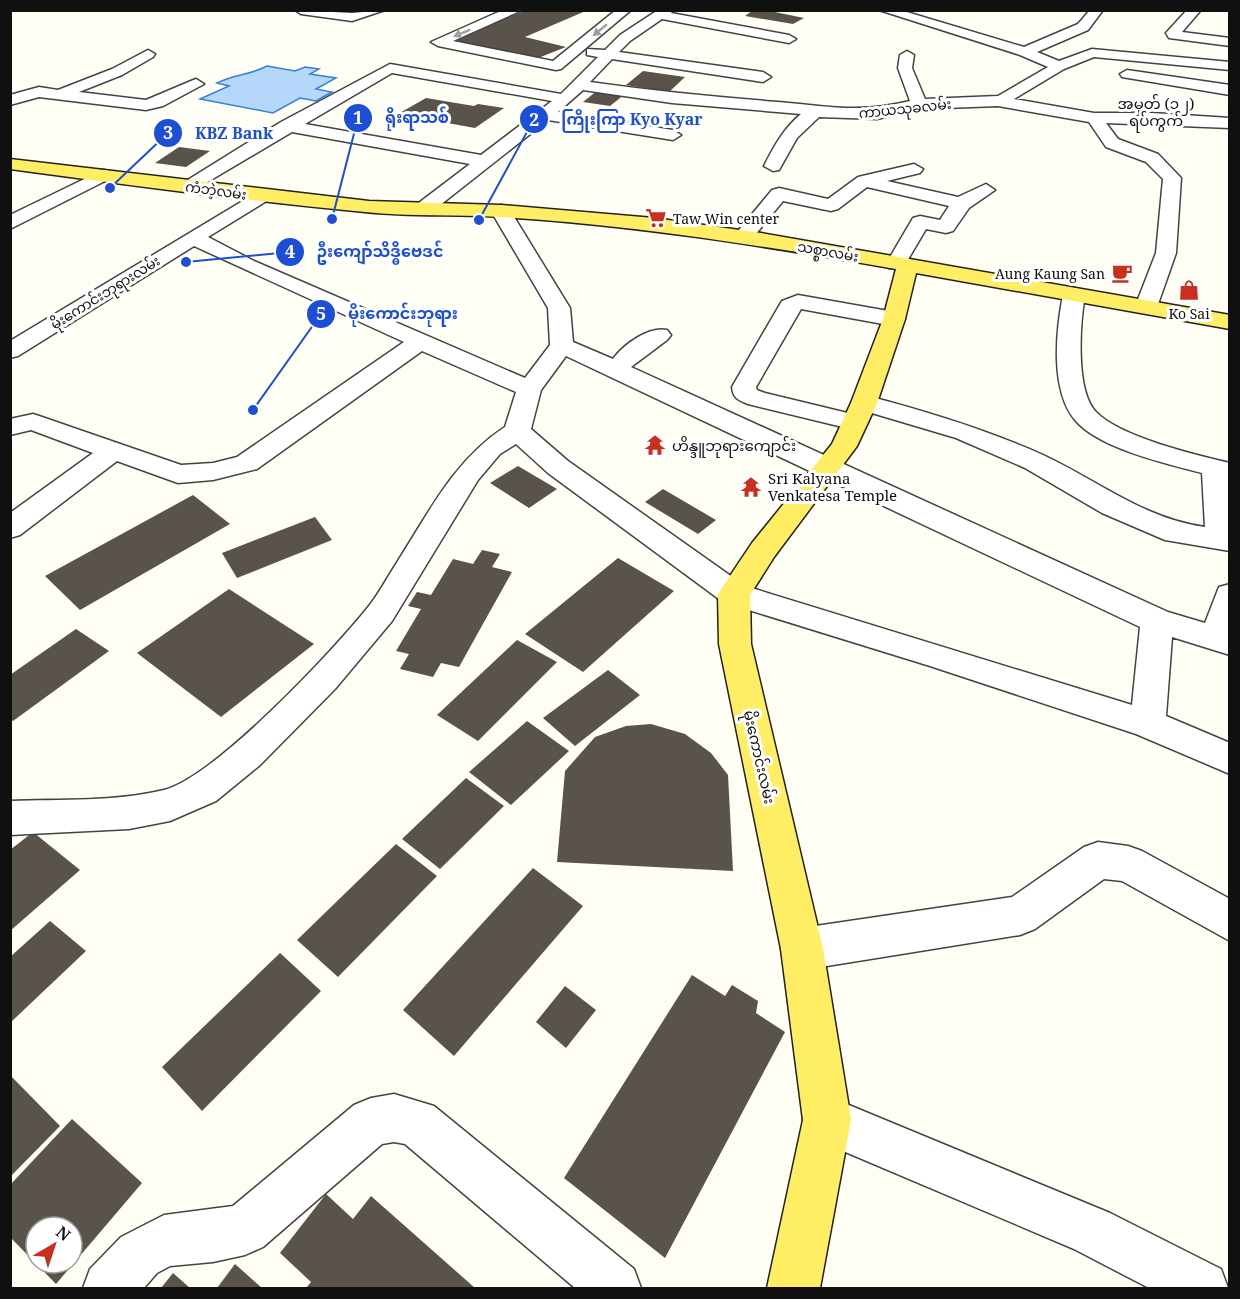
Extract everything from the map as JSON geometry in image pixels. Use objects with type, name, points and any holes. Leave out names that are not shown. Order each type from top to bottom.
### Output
[{"type":"main road","name":"ကံဘဲ့လမ်း","points":[[10,164],[261,196],[369,207],[423,209]]},
{"type":"main road","name":"သစ္စာလမ်း","points":[[423,209],[501,211],[654,224],[743,237],[1230,322]]},
{"type":"main road","points":[[734,594],[763,550],[844,446],[894,319],[902,265]]},
{"type":"main road","name":"မိုးကောင်းလမ်း","points":[[734,594],[735,644],[802,948],[827,1120],[794,1288]]},
{"type":"street","points":[[301,10],[352,17],[379,10]]},
{"type":"street","points":[[516,10],[438,42],[556,66],[625,10]]},
{"type":"street","points":[[930,10],[958,17]]},
{"type":"street","points":[[1025,52],[1083,27],[1097,10]]},
{"type":"street","points":[[1005,101],[1005,98],[1065,63],[1092,53],[1225,65],[1229,42],[1174,35],[1173,33],[1194,10]]},
{"type":"street","points":[[878,12],[1065,63],[1177,84],[1230,90]]},
{"type":"street","points":[[423,209],[545,116],[580,85],[626,38],[663,13],[789,39]]},
{"type":"street","points":[[707,38],[727,28]]},
{"type":"street","points":[[1030,35],[1052,40]]},
{"type":"street","points":[[576,50],[763,77]]},
{"type":"street","points":[[60,94],[117,72],[148,54]]},
{"type":"street","points":[[907,54],[905,68],[919,104]]},
{"type":"street","points":[[180,185],[390,68],[565,99]]},
{"type":"street","points":[[10,100],[29,93],[60,94],[146,105],[157,103],[196,84]]},
{"type":"street","name":"ကာယသုခလမ်း","points":[[580,85],[815,112],[877,114],[919,104],[1005,101],[1094,118],[1152,118],[1230,123]]},
{"type":"street","points":[[773,166],[786,139],[803,119],[815,112]]},
{"type":"street","points":[[545,116],[673,135]]},
{"type":"street","points":[[1094,118],[1112,143],[1152,158],[1172,178],[1166,253],[1146,307]]},
{"type":"street","points":[[287,126],[483,161]]},
{"type":"street","points":[[180,185],[219,147]]},
{"type":"street","points":[[743,237],[779,194],[831,205],[864,181],[914,169]]},
{"type":"street","points":[[10,223],[103,175]]},
{"type":"street","points":[[864,181],[959,203]]},
{"type":"street","points":[[902,265],[920,222],[946,227],[959,203],[970,195],[986,190]]},
{"type":"street","name":"မိုးကောင်းဘုရားလမ်း","points":[[10,351],[261,196]]},
{"type":"street","points":[[10,818],[129,812],[170,805],[203,790],[247,754],[323,680],[381,613],[467,476],[492,448],[518,431],[529,389],[562,346],[559,308],[501,211]]},
{"type":"street","points":[[193,238],[247,265],[529,389]]},
{"type":"street","points":[[894,319],[798,302],[790,306],[744,387],[746,394],[757,399],[859,412],[965,432],[1035,462],[1112,506],[1175,533],[1225,541],[1222,471],[1149,449],[1091,422],[1083,414],[1072,375],[1068,331],[1074,295]]},
{"type":"street","points":[[617,369],[627,356],[659,335]]},
{"type":"street","points":[[10,427],[33,422],[178,474],[200,475],[247,463],[421,341]]},
{"type":"street","points":[[562,346],[617,369],[826,469],[1157,621],[1223,641],[1230,595]]},
{"type":"street","points":[[518,431],[558,467],[734,594],[939,656],[1148,724],[1230,759]]},
{"type":"street","points":[[10,528],[113,451]]},
{"type":"street","points":[[1148,724],[1157,621]]},
{"type":"street","points":[[802,948],[1020,915],[1098,860],[1128,864],[1230,921]]},
{"type":"street","points":[[109,1288],[139,1256],[164,1241],[213,1236],[245,1229],[371,1122],[394,1118],[417,1124],[615,1288]]},
{"type":"street","points":[[827,1120],[1092,1231],[1202,1288]]},
{"type":"water","points":[[267,66],[295,71],[305,67],[319,69],[310,74],[336,78],[316,89],[332,92],[316,101],[300,98],[273,113],[200,99],[229,86],[217,83]]},
{"type":"building","points":[[526,10],[588,10],[525,37],[566,47],[533,60],[448,42]]},
{"type":"building","points":[[753,10],[765,10],[804,18],[793,24],[745,16]]},
{"type":"building","points":[[643,71],[685,77],[669,92],[626,85]]},
{"type":"building","points":[[598,90],[625,94],[610,106],[583,102]]},
{"type":"building","points":[[426,98],[474,106],[478,104],[504,108],[475,128],[398,114]]},
{"type":"building","points":[[179,147],[210,151],[186,167],[155,163]]},
{"type":"building","points":[[518,466],[557,489],[529,508],[490,483]]},
{"type":"building","points":[[663,489],[716,520],[698,534],[645,502]]},
{"type":"building","points":[[193,495],[230,524],[80,610],[45,576]]},
{"type":"building","points":[[315,517],[332,540],[237,578],[222,553]]},
{"type":"building","points":[[482,550],[500,554],[492,567],[512,572],[459,667],[441,663],[433,677],[400,669],[409,654],[396,651],[421,609],[408,606],[417,592],[431,595],[453,559],[473,564]]},
{"type":"building","points":[[618,558],[674,591],[583,672],[525,634]]},
{"type":"building","points":[[229,589],[314,644],[221,717],[137,653]]},
{"type":"building","points":[[76,629],[109,651],[13,721],[10,719],[10,675]]},
{"type":"building","points":[[517,640],[557,662],[478,741],[437,715]]},
{"type":"building","points":[[608,670],[640,695],[575,746],[543,718]]},
{"type":"building","points":[[527,721],[569,751],[511,805],[469,772]]},
{"type":"building","points":[[651,724],[685,734],[711,753],[728,775],[733,871],[557,862],[565,771],[595,737],[626,726]]},
{"type":"building","points":[[466,778],[504,806],[440,869],[402,839]]},
{"type":"building","points":[[33,832],[80,870],[10,931],[10,850]]},
{"type":"building","points":[[396,844],[437,876],[338,977],[297,940]]},
{"type":"building","points":[[533,868],[583,906],[454,1056],[403,1010]]},
{"type":"building","points":[[50,921],[86,951],[10,1023],[10,957]]},
{"type":"building","points":[[280,953],[321,991],[202,1111],[162,1067]]},
{"type":"building","points":[[692,975],[725,996],[732,985],[758,1001],[756,1013],[785,1032],[665,1258],[564,1178]]},
{"type":"building","points":[[565,986],[596,1010],[566,1048],[536,1022]]},
{"type":"building","points":[[10,1075],[60,1126],[10,1177]]},
{"type":"building","points":[[72,1119],[142,1183],[84,1251],[84,1215],[24,1215],[24,1251],[10,1237],[10,1185]]},
{"type":"building","points":[[326,1194],[353,1219],[371,1196],[475,1288],[306,1288],[311,1282],[280,1253]]},
{"type":"building","points":[[235,1264],[262,1288],[217,1288]]},
{"type":"building","points":[[173,1273],[190,1288],[161,1288]]},
{"type":"building","points":[[47,1275],[64,1275],[56,1284]]},
{"type":"place","name":"KBZ Bank","points":[[110,188]]},
{"type":"place","name":"Taw Win center","points":[[656,218]]},
{"type":"place","name":"ရိုးရာသစ်","points":[[332,219]]},
{"type":"place","name":"ကြိုးကြာ Kyo Kyar","points":[[479,220]]},
{"type":"place","name":"ဦးကျော်သိဒ္ဓိဗေဒင်","points":[[186,262]]},
{"type":"place","name":"Aung Kaung San","points":[[1122,273]]},
{"type":"place","name":"Ko Sai","points":[[1189,290]]},
{"type":"place","name":"မိုးကောင်းဘုရား","points":[[253,410]]},
{"type":"place","name":"ဟိန္ဒူဘုရားကျောင်း","points":[[655,445]]},
{"type":"place","name":"Sri Kalyana Venkatesa Temple","points":[[751,487]]},
{"type":"district","name":"အမှတ် (၁၂) ရပ်ကွက်","points":[[1156,112]]}]
